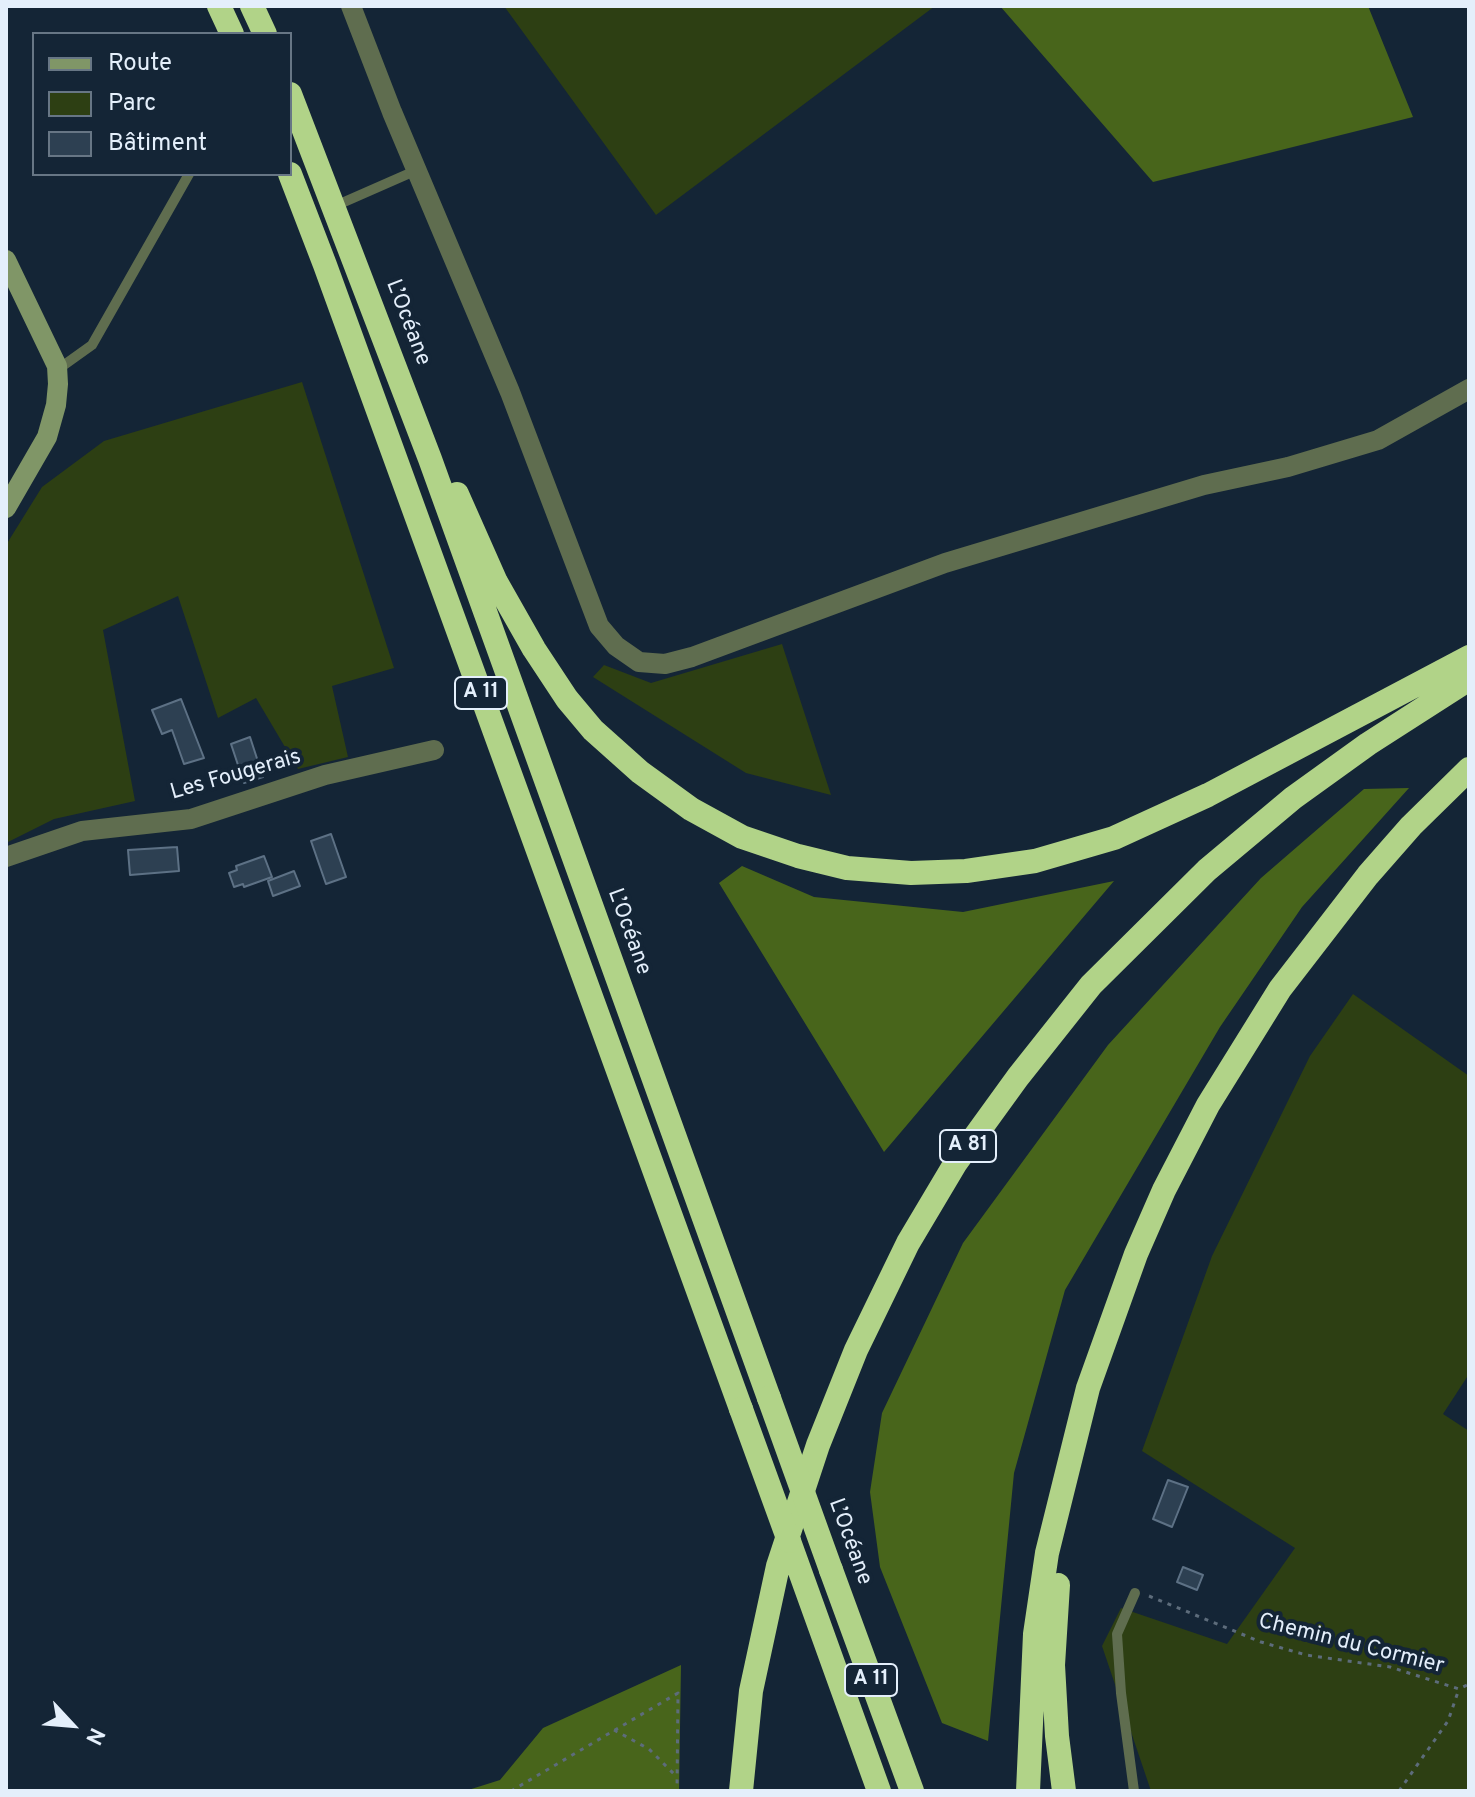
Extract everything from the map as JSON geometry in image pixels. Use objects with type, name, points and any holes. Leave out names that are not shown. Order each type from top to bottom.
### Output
[{"type":"highway","points":[[219,6],[231,32]]},
{"type":"highway","points":[[252,6],[264,32]]},
{"type":"highway","name":"L’Océane","points":[[292,99],[430,459],[912,1791]]},
{"type":"highway","name":"A 11","points":[[291,176],[879,1791]]},
{"type":"highway","points":[[430,459],[459,496],[496,582],[534,649],[567,699],[593,730],[640,772],[691,809],[742,837],[847,868],[911,873],[966,871],[1035,861],[1114,838],[1208,795],[1469,657]]},
{"type":"highway","name":"A 81","points":[[741,1791],[751,1691],[778,1566],[818,1445],[862,1337],[908,1243],[955,1164],[1018,1077],[1091,985],[1207,870],[1293,798],[1368,744],[1469,679]]},
{"type":"highway","points":[[1028,1791],[1035,1634],[1047,1553],[1099,1354],[1136,1254],[1177,1162],[1215,1091],[1280,989],[1342,905],[1411,826],[1469,769]]},
{"type":"highway","points":[[1064,1791],[1054,1695],[1053,1633],[1062,1557],[1076,1489],[1074,1441]]},
{"type":"highway","points":[[865,1791],[866,1754]]},
{"type":"street","points":[[351,6],[510,392],[599,626],[616,646],[639,662],[665,664],[692,657],[945,563],[1204,485],[1288,467],[1378,440],[1469,389]]},
{"type":"street","points":[[6,260],[57,366],[56,405],[47,437],[6,508]]},
{"type":"street","name":"Les Fougerais","points":[[6,857],[82,831],[191,819],[325,775],[434,750]]},
{"type":"lane","points":[[335,206],[417,170]]},
{"type":"lane","points":[[57,366],[92,345],[188,176]]},
{"type":"lane","points":[[1134,1791],[1117,1634],[1135,1593]]},
{"type":"path","name":"Chemin du Cormier","points":[[1135,1593],[1157,1598],[1261,1642],[1306,1655],[1390,1667],[1459,1689],[1469,1684]]},
{"type":"path","points":[[1399,1791],[1448,1721],[1459,1689]]},
{"type":"path","points":[[511,1791],[678,1693],[677,1791]]},
{"type":"path","points":[[614,1730],[649,1749],[677,1777]]},
{"type":"green space","points":[[504,6],[935,6],[656,215]]},
{"type":"green space","points":[[1000,6],[1368,6],[1413,117],[1153,182]]},
{"type":"green space","points":[[302,382],[394,668],[332,686],[348,757],[298,769],[256,698],[218,718],[178,596],[103,630],[135,801],[54,819],[6,843],[6,545],[42,487],[104,441]]},
{"type":"green space","points":[[782,644],[831,795],[746,773],[593,677],[604,665],[651,683]]},
{"type":"green space","points":[[1409,788],[1302,907],[1220,1027],[1065,1290],[1014,1473],[988,1741],[942,1723],[880,1567],[870,1492],[882,1413],[963,1243],[1108,1045],[1261,878],[1364,789]]},
{"type":"green space","points":[[742,866],[814,897],[963,912],[1114,881],[884,1152],[719,883]]},
{"type":"green space","points":[[1353,994],[1469,1076],[1469,1374],[1443,1414],[1469,1431],[1469,1791],[1151,1791],[1102,1646],[1121,1608],[1227,1644],[1295,1548],[1142,1451],[1212,1256],[1310,1056]]},
{"type":"green space","points":[[681,1665],[679,1791],[465,1791],[500,1780],[543,1728]]},
{"type":"building","points":[[181,699],[204,758],[184,764],[172,730],[162,734],[152,710]]},
{"type":"building","points":[[250,737],[263,777],[244,783],[231,744]]},
{"type":"building","points":[[331,834],[346,877],[326,884],[311,841]]},
{"type":"building","points":[[177,847],[179,871],[130,875],[128,850]]},
{"type":"building","points":[[264,856],[272,877],[244,887],[243,884],[234,887],[229,873],[237,870],[236,866]]},
{"type":"building","points":[[294,871],[300,886],[273,896],[268,881]]},
{"type":"building","points":[[1168,1480],[1188,1487],[1172,1527],[1153,1519]]},
{"type":"building","points":[[1183,1567],[1203,1575],[1197,1590],[1177,1582]]}]
